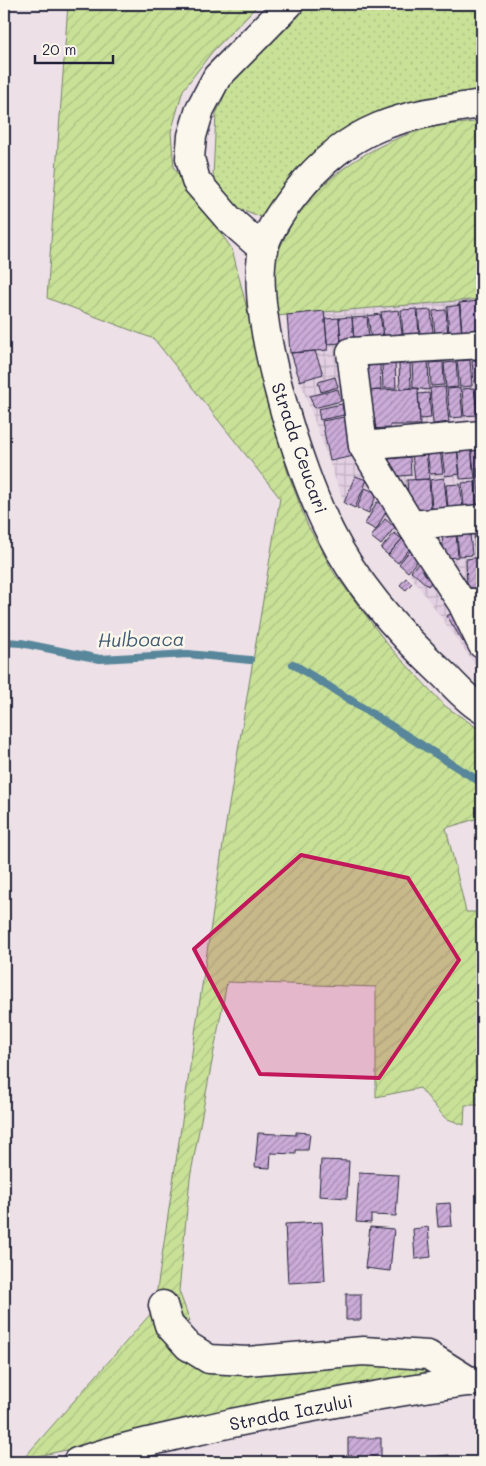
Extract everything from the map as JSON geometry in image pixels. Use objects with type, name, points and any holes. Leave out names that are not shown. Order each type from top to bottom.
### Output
[{"type":"street","points":[[289,4],[217,77],[200,109],[192,136],[190,158],[196,181],[228,218],[264,250],[289,202],[312,173],[337,150],[388,123],[418,114],[482,104]]},
{"type":"street","name":"Strada Ceucari","points":[[264,250],[261,286],[264,320],[275,372],[310,488],[330,533],[353,571],[384,612],[420,652],[482,709]]},
{"type":"street","points":[[482,344],[351,352],[363,446],[411,525],[472,603],[482,644]]},
{"type":"street","points":[[363,446],[482,435]]},
{"type":"street","points":[[411,525],[482,519]]},
{"type":"street","points":[[163,1305],[169,1324],[188,1346],[209,1359],[247,1361],[363,1351],[428,1355],[477,1381]]},
{"type":"street","name":"Strada Iazului","points":[[90,1458],[313,1406],[477,1381]]},
{"type":"highlighted area","points":[[301,855],[408,878],[459,960],[379,1078],[260,1074],[194,949]]},
{"type":"shaded area","points":[[482,299],[482,674],[408,572],[381,549],[383,546],[371,537],[376,530],[365,524],[370,514],[344,503],[290,353],[287,315]]},
{"type":"green space","points":[[68,4],[259,4],[212,52],[183,90],[171,132],[174,168],[232,249],[287,470],[307,524],[334,573],[388,645],[445,706],[482,731],[482,817],[446,828],[466,912],[482,912],[482,1105],[465,1105],[464,1125],[445,1118],[420,1088],[376,1097],[376,987],[227,982],[190,1178],[179,1291],[190,1321],[155,1310],[189,1360],[415,1361],[439,1373],[23,1459],[154,1310],[227,817],[280,498],[154,339],[47,298]]},
{"type":"green space","points":[[307,4],[482,4],[482,90],[432,97],[407,103],[361,121],[339,133],[300,165],[261,217],[232,205],[213,177],[216,114],[228,87]]},
{"type":"green space","points":[[482,121],[482,299],[275,316],[272,279],[280,248],[292,224],[308,202],[327,182],[372,150],[397,139],[436,126]]},
{"type":"building","points":[[480,301],[482,334],[462,336],[459,303]]},
{"type":"building","points":[[460,305],[462,332],[449,333],[447,307]]},
{"type":"building","points":[[417,309],[419,334],[403,335],[401,310]]},
{"type":"building","points":[[399,310],[402,334],[384,336],[381,312]]},
{"type":"building","points":[[431,310],[433,333],[420,334],[418,311]]},
{"type":"building","points":[[446,310],[448,336],[435,337],[433,311]]},
{"type":"building","points":[[324,311],[328,350],[290,353],[287,315]]},
{"type":"building","points":[[380,314],[383,337],[371,338],[368,316]]},
{"type":"building","points":[[352,317],[354,341],[341,342],[339,318]]},
{"type":"building","points":[[367,317],[369,339],[354,340],[352,318]]},
{"type":"building","points":[[339,318],[341,343],[327,344],[325,319]]},
{"type":"building","points":[[315,351],[323,374],[300,381],[291,353]]},
{"type":"building","points":[[412,358],[428,358],[429,390],[413,388]]},
{"type":"building","points":[[482,359],[482,383],[474,383],[472,361]]},
{"type":"building","points":[[470,360],[472,386],[460,387],[457,361]]},
{"type":"building","points":[[443,362],[444,385],[431,386],[430,363]]},
{"type":"building","points":[[456,362],[458,387],[446,388],[444,363]]},
{"type":"building","points":[[382,363],[395,363],[396,388],[383,388]]},
{"type":"building","points":[[410,363],[411,388],[400,389],[399,364]]},
{"type":"building","points":[[380,365],[381,390],[368,391],[366,366]]},
{"type":"building","points":[[335,377],[338,387],[321,392],[318,382]]},
{"type":"building","points":[[445,387],[449,422],[433,424],[430,388]]},
{"type":"building","points":[[482,387],[482,415],[478,415],[475,388]]},
{"type":"building","points":[[418,388],[420,425],[390,425],[390,428],[366,429],[363,391]]},
{"type":"building","points":[[460,388],[463,417],[450,418],[447,389]]},
{"type":"building","points":[[474,388],[477,415],[464,416],[462,389]]},
{"type":"building","points":[[338,389],[341,401],[314,408],[310,396]]},
{"type":"building","points":[[429,393],[431,418],[420,419],[418,394]]},
{"type":"building","points":[[342,404],[344,415],[320,420],[318,409]]},
{"type":"building","points":[[344,417],[354,456],[330,461],[322,421]]},
{"type":"building","points":[[482,444],[482,469],[473,469],[471,445]]},
{"type":"building","points":[[457,445],[460,474],[445,476],[441,447]]},
{"type":"building","points":[[471,446],[475,478],[460,479],[457,448]]},
{"type":"building","points":[[440,450],[443,473],[430,474],[427,452]]},
{"type":"building","points":[[426,452],[429,479],[415,480],[412,454]]},
{"type":"building","points":[[410,457],[411,475],[391,477],[389,459]]},
{"type":"building","points":[[482,470],[482,508],[479,508],[477,471]]},
{"type":"building","points":[[355,476],[367,480],[355,508],[344,503]]},
{"type":"building","points":[[444,478],[447,507],[432,509],[430,480]]},
{"type":"building","points":[[429,479],[431,511],[409,512],[407,480]]},
{"type":"building","points":[[475,482],[477,507],[464,508],[462,483]]},
{"type":"building","points":[[460,484],[463,508],[448,509],[446,485]]},
{"type":"building","points":[[365,488],[377,493],[369,513],[357,508]]},
{"type":"building","points":[[377,502],[388,508],[376,530],[365,524]]},
{"type":"building","points":[[385,519],[395,527],[381,545],[371,537]]},
{"type":"building","points":[[482,532],[482,554],[475,554],[474,533]]},
{"type":"building","points":[[394,533],[402,539],[388,555],[381,549]]},
{"type":"building","points":[[456,534],[458,557],[444,558],[442,535]]},
{"type":"building","points":[[470,534],[472,555],[459,556],[457,535]]},
{"type":"building","points":[[402,539],[411,547],[398,563],[388,555]]},
{"type":"building","points":[[412,548],[421,556],[408,572],[399,564]]},
{"type":"building","points":[[482,557],[482,591],[475,592],[475,588],[467,588],[466,559]]},
{"type":"building","points":[[420,561],[437,576],[428,586],[411,571]]},
{"type":"building","points":[[406,578],[412,583],[406,590],[400,585]]},
{"type":"building","points":[[458,609],[467,640],[463,642],[447,616]]},
{"type":"building","points":[[296,1132],[310,1133],[308,1150],[296,1150],[296,1154],[271,1153],[270,1168],[255,1167],[258,1133],[296,1135]]},
{"type":"building","points":[[321,1160],[349,1161],[347,1198],[319,1196]]},
{"type":"building","points":[[359,1173],[399,1175],[396,1216],[371,1215],[371,1223],[356,1222]]},
{"type":"building","points":[[450,1203],[452,1226],[438,1227],[436,1204]]},
{"type":"building","points":[[322,1222],[325,1281],[288,1283],[285,1224]]},
{"type":"building","points":[[370,1227],[394,1229],[390,1271],[365,1268]]},
{"type":"building","points":[[428,1227],[431,1257],[415,1259],[413,1229]]},
{"type":"building","points":[[346,1294],[361,1294],[361,1320],[346,1320]]},
{"type":"building","points":[[348,1438],[381,1438],[381,1462],[352,1462],[352,1455],[348,1455]]},
{"type":"building","points":[[449,1455],[450,1462],[424,1462],[424,1458]]},
{"type":"waterway","name":"Hulboaca","points":[[4,642],[21,643],[100,659],[188,654],[250,660]]},
{"type":"waterway","name":"Hulboaca","points":[[293,664],[482,783]]}]
